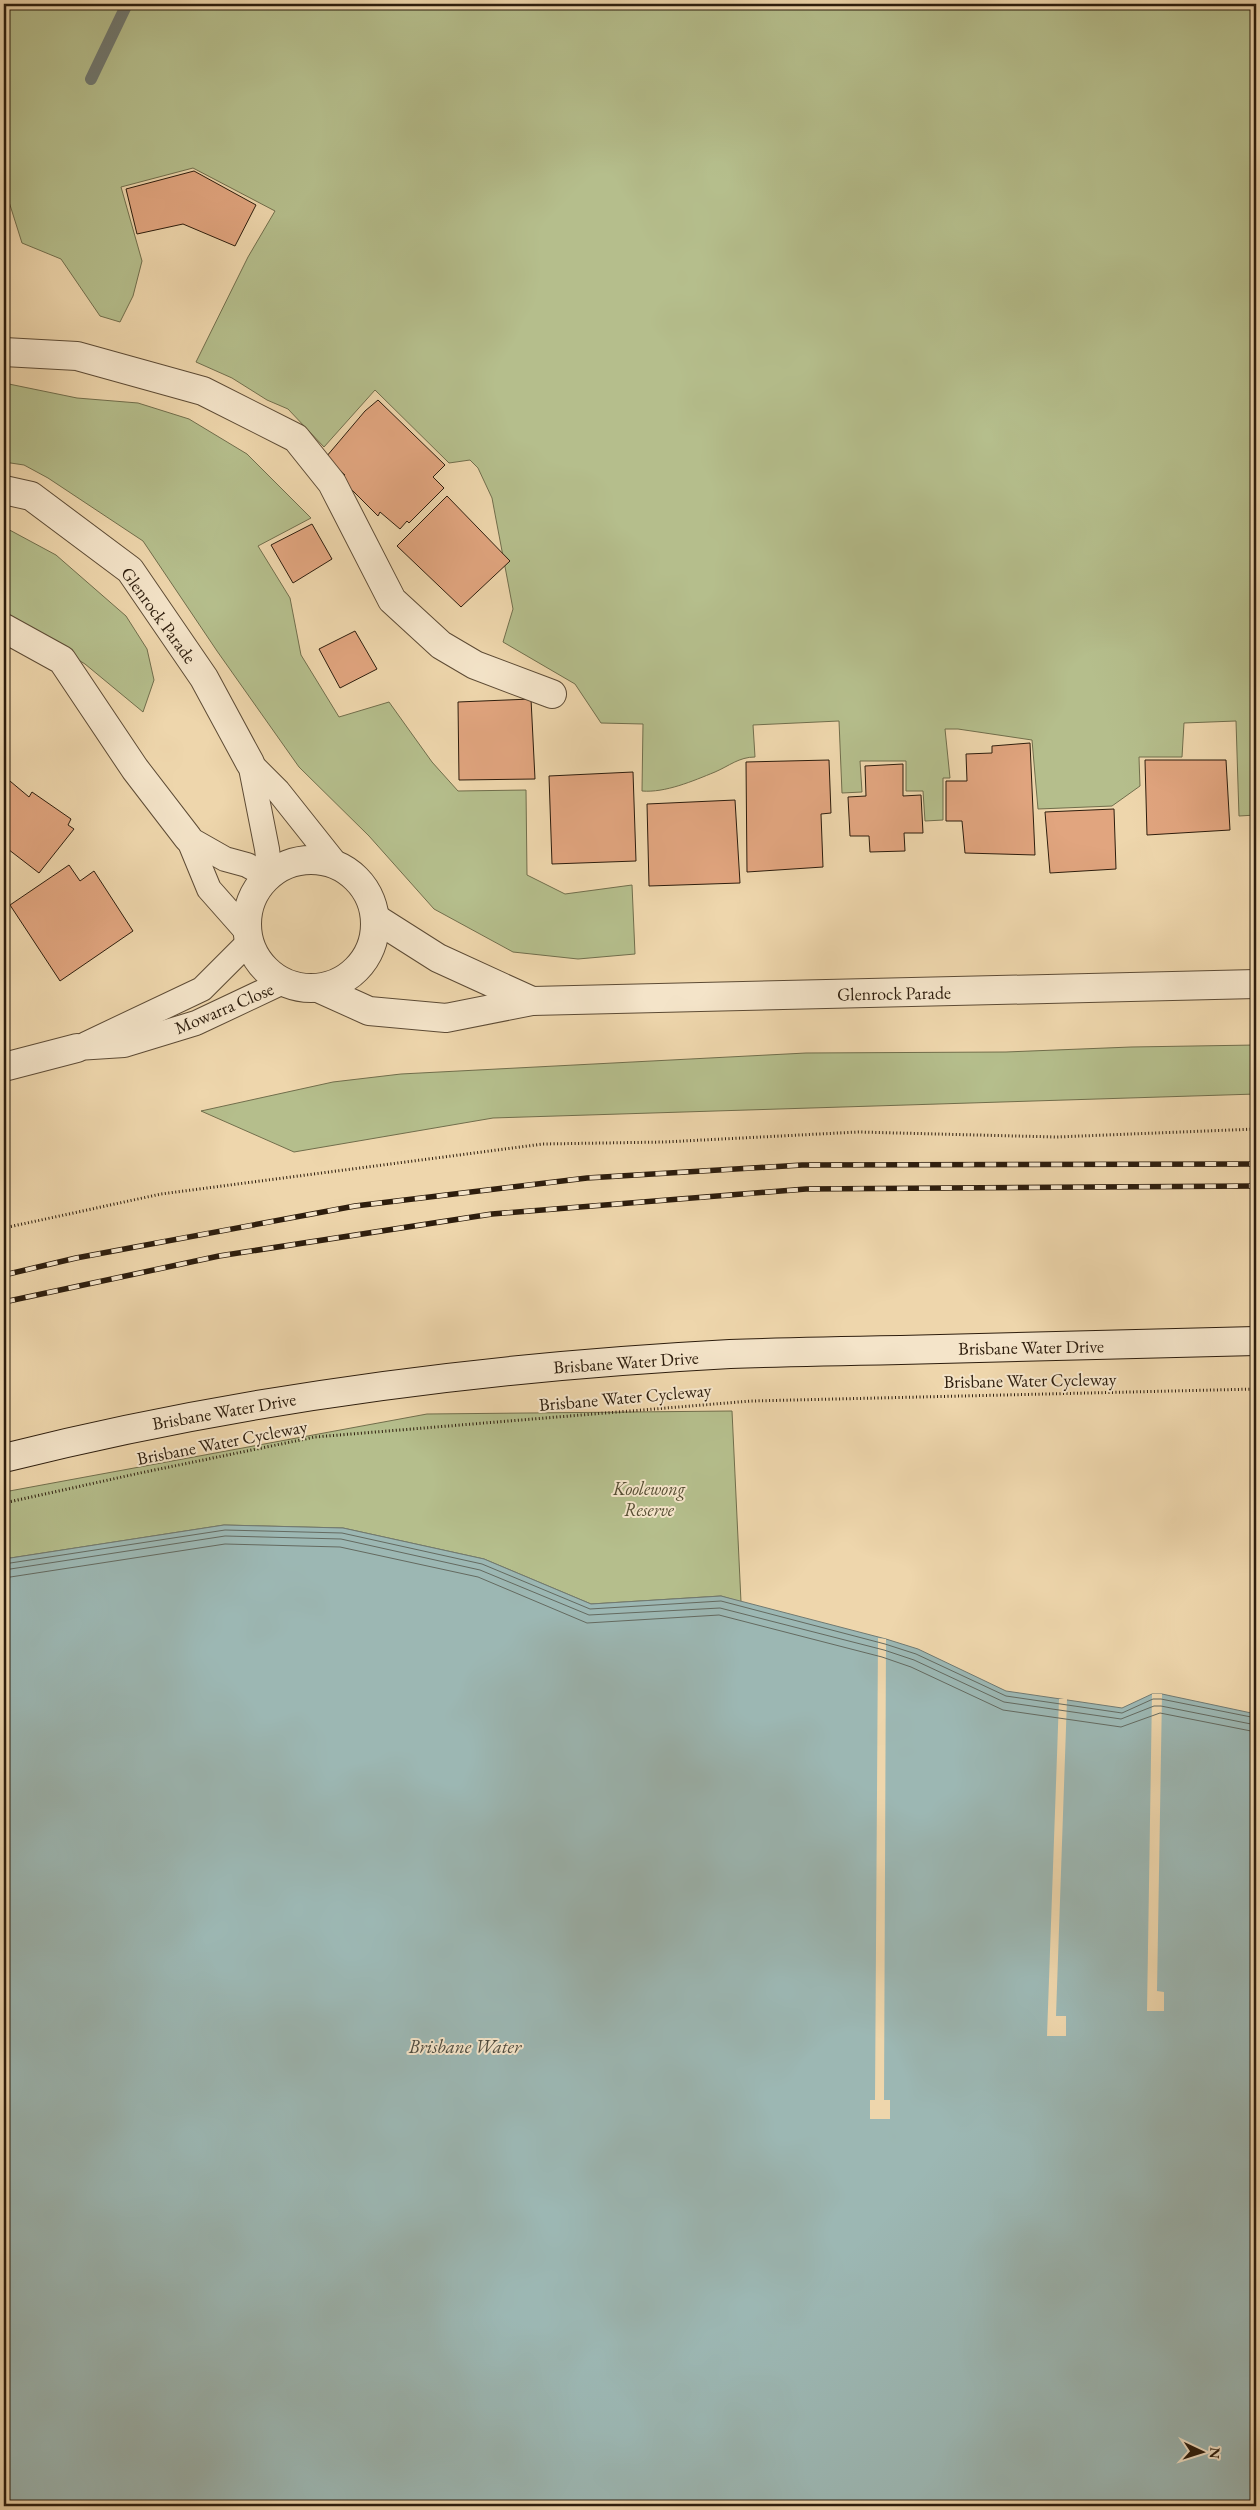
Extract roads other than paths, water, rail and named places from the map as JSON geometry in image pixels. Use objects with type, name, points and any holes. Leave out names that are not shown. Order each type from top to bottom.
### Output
[{"type":"street","points":[[4,352],[76,356],[203,391],[296,438],[332,483],[392,600],[441,645],[475,665],[552,694]]},
{"type":"street","name":"Glenrock Parade","points":[[4,490],[31,496],[130,570],[204,678],[250,763]]},
{"type":"street","name":"Glenrock Parade","points":[[4,628],[62,660],[135,769],[188,838]]},
{"type":"street","name":"Glenrock Parade","points":[[301,860],[318,860],[336,864],[350,872],[363,885],[371,900],[375,918],[374,938],[367,956],[354,972],[337,983],[318,988],[300,988],[283,982],[268,972],[257,958],[248,937],[248,911],[255,892],[269,875],[285,865],[301,860]]},
{"type":"street","name":"Glenrock Parade","points":[[375,918],[438,958],[532,1001]]},
{"type":"street","name":"Glenrock Parade","points":[[318,988],[369,1011],[446,1018],[532,1001],[1256,984]]},
{"type":"street","name":"Mowarra Close","points":[[4,1067],[77,1048]]},
{"type":"street","name":"Brisbane Water Drive","points":[[4,1458],[96,1435],[176,1418],[303,1397],[433,1379],[581,1365],[731,1354],[1256,1341]]},
{"type":"lane","name":"Glenrock Parade","points":[[250,763],[278,791],[336,864]]},
{"type":"lane","name":"Glenrock Parade","points":[[188,838],[225,859],[246,865],[269,875],[267,849],[250,763]]},
{"type":"lane","name":"Glenrock Parade","points":[[188,838],[209,889],[248,937]]},
{"type":"lane","name":"Mowarra Close","points":[[77,1048],[202,989],[248,937]]},
{"type":"lane","name":"Mowarra Close","points":[[77,1048],[124,1045],[196,1023],[283,982]]},
{"type":"water","name":"Brisbane Water","points":[[224,1525],[343,1528],[484,1559],[591,1604],[721,1596],[918,1649],[1006,1691],[1122,1708],[1152,1694],[1162,1694],[1256,1714],[1256,2506],[4,2506],[4,1559]]},
{"type":"waterway","points":[[91,79],[127,4]]},
{"type":"railway","points":[[4,1275],[76,1258],[355,1206],[587,1178],[802,1165],[1256,1164]]},
{"type":"railway","points":[[4,1302],[219,1256],[492,1214],[806,1189],[1256,1186]]},
{"type":"park label","name":"Koolewong Reserve","points":[[649,1498]]}]
